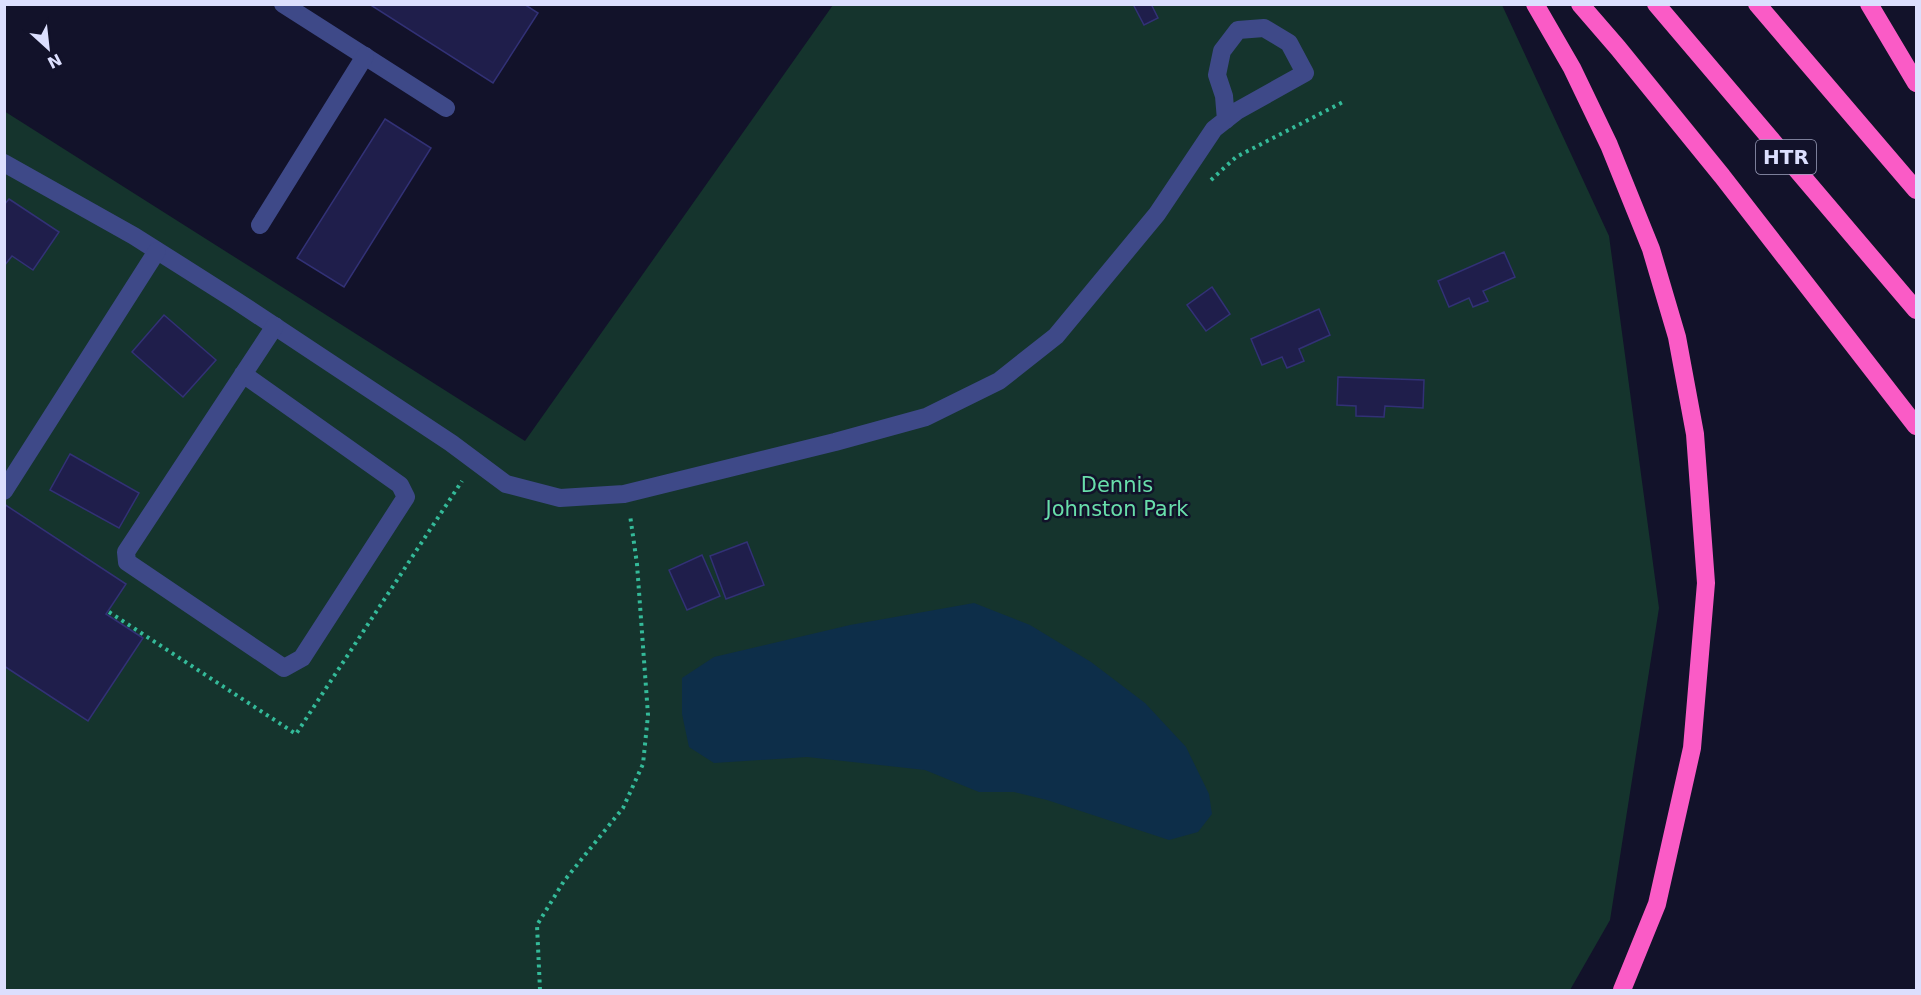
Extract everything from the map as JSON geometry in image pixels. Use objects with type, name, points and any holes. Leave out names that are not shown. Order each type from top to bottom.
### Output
[{"type":"highway","points":[[1535,4],[1572,68],[1609,145],[1651,249],[1677,337],[1695,434],[1706,583],[1692,748],[1657,904],[1622,990]]},
{"type":"highway","points":[[1580,4],[1824,304],[1917,426]]},
{"type":"highway","name":"HTR","points":[[1656,4],[1917,310]]},
{"type":"highway","points":[[1757,4],[1917,190]]},
{"type":"highway","points":[[1869,4],[1917,84]]},
{"type":"lane","points":[[283,4],[446,108]]},
{"type":"lane","points":[[7,166],[157,250],[451,443],[506,484],[560,498],[624,494],[835,442],[927,417],[999,381],[1056,336],[1157,214],[1214,129],[1226,120],[1237,111],[1305,74],[1289,43],[1264,28],[1238,30],[1222,51],[1217,75],[1224,96],[1226,120]]},
{"type":"lane","points":[[260,225],[365,56]]},
{"type":"lane","points":[[4,491],[157,250]]},
{"type":"lane","points":[[243,374],[400,485],[406,497],[302,658],[284,668],[127,562],[126,552],[243,374],[275,326]]},
{"type":"path","points":[[540,990],[537,925],[564,881],[623,808],[643,764],[648,715],[637,564],[632,524],[624,494]]},
{"type":"green space","name":"Dennis Johnston Park","points":[[833,5],[1502,5],[1609,236],[1659,608],[1610,920],[1570,990],[5,990],[4,111],[525,441]]},
{"type":"water","points":[[974,603],[1030,625],[1091,662],[1145,703],[1186,747],[1209,794],[1212,814],[1198,832],[1169,840],[1047,800],[1014,792],[979,792],[925,770],[807,757],[714,763],[689,747],[682,714],[682,678],[714,657],[850,625]]},
{"type":"building","points":[[369,4],[524,4],[538,13],[493,83]]},
{"type":"building","points":[[1133,4],[1151,4],[1158,18],[1144,25]]},
{"type":"building","points":[[385,119],[431,148],[344,287],[297,258]]},
{"type":"building","points":[[9,199],[59,232],[33,270],[12,256],[4,266],[4,205]]},
{"type":"building","points":[[1504,252],[1515,277],[1483,291],[1488,301],[1473,307],[1469,298],[1449,307],[1438,281]]},
{"type":"building","points":[[1212,287],[1230,314],[1206,331],[1187,305]]},
{"type":"building","points":[[1319,309],[1330,335],[1299,349],[1304,361],[1287,368],[1282,357],[1262,365],[1251,339]]},
{"type":"building","points":[[164,315],[216,360],[183,397],[132,352]]},
{"type":"building","points":[[1338,377],[1424,380],[1423,408],[1385,406],[1384,417],[1356,416],[1356,406],[1337,405]]},
{"type":"building","points":[[70,454],[139,493],[119,528],[50,490]]},
{"type":"building","points":[[4,504],[126,584],[106,614],[143,638],[88,721],[4,666]]},
{"type":"building","points":[[747,542],[764,585],[726,599],[710,556]]},
{"type":"building","points":[[702,555],[720,596],[687,610],[669,570]]}]
